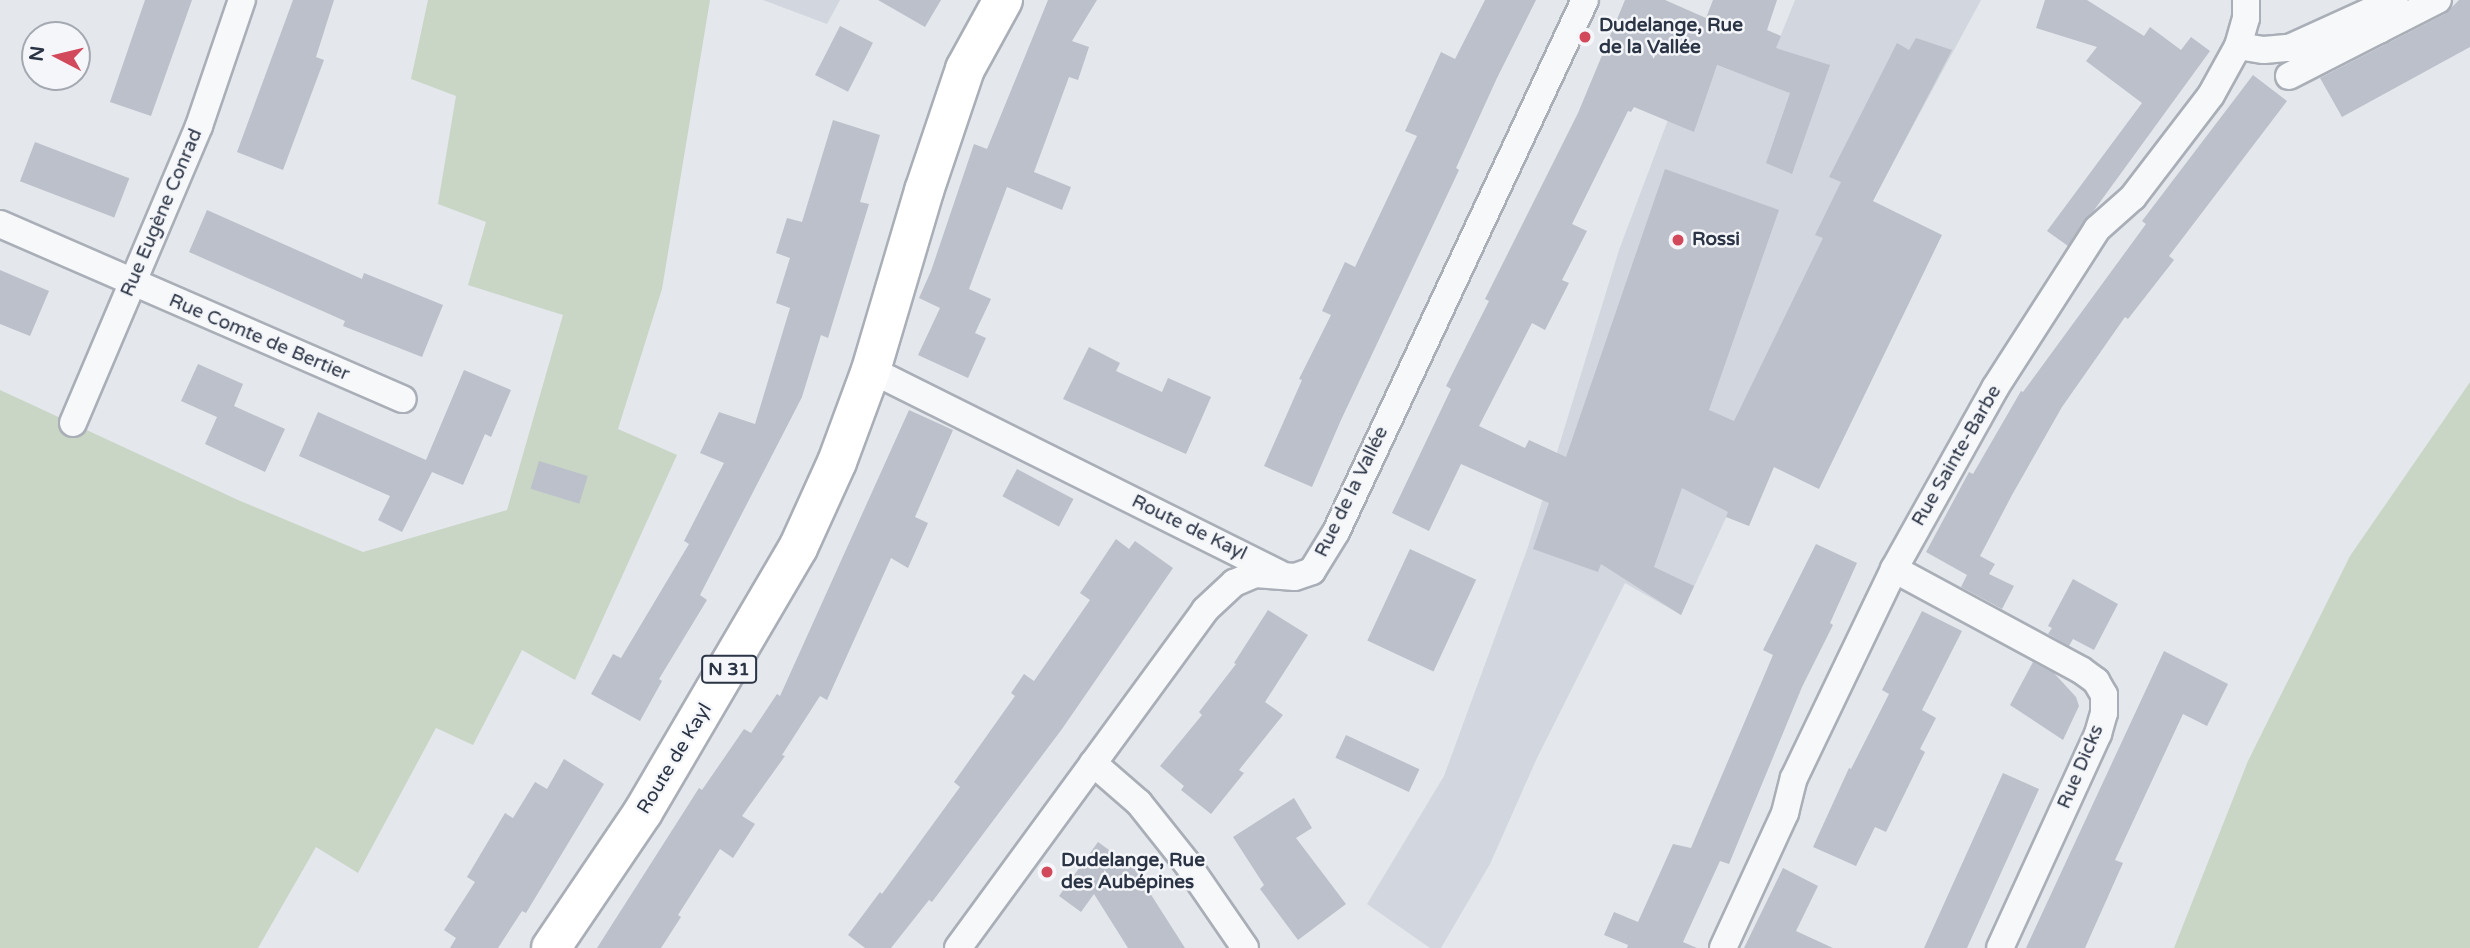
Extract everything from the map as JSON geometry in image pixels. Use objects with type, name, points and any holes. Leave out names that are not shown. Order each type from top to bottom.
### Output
[{"type":"main road","name":"Route de Kayl","points":[[551,948],[643,812],[791,560],[837,463],[871,370],[924,191],[965,69],[1003,0]]},
{"type":"street","name":"Rue Eugène Conrad","points":[[74,423],[199,126],[243,0]]},
{"type":"street","name":"Rue de la Vallée","points":[[958,948],[1205,610],[1234,583],[1255,574],[1296,577],[1312,571],[1336,532],[1585,0]]},
{"type":"street","name":"Rue Sainte-Barbe","points":[[1723,948],[1785,813],[1794,778],[1894,569],[1995,388],[2097,229],[2133,197],[2211,94],[2238,47],[2246,18],[2246,0]]},
{"type":"street","points":[[2290,76],[2375,21],[2395,0]]},
{"type":"street","points":[[2238,47],[2264,50],[2289,48],[2438,0]]},
{"type":"street","name":"Rue Comte de Bertier","points":[[0,224],[132,284],[402,399]]},
{"type":"street","name":"Route de Kayl","points":[[871,370],[1280,574]]},
{"type":"street","name":"Rue Dicks","points":[[1894,569],[2081,670],[2096,681],[2104,695],[2104,713],[2098,734],[2000,948]]},
{"type":"street","points":[[1093,763],[1139,803],[1186,862],[1245,948]]},
{"type":"shaded area","points":[[763,0],[840,0],[827,24]]},
{"type":"shaded area","points":[[1795,0],[1981,0],[1874,198],[1681,615],[1625,583],[1537,758],[1490,864],[1441,948],[1430,948],[1367,904],[1444,776],[1528,547],[1619,250],[1692,56],[1762,82]]},
{"type":"green space","points":[[428,0],[710,0],[662,289],[618,429],[677,455],[575,680],[522,650],[473,745],[436,728],[358,873],[316,847],[258,948],[0,948],[0,390],[238,500],[363,552],[507,510],[563,315],[468,285],[486,222],[438,204],[456,96],[411,79]]},
{"type":"green space","points":[[2470,382],[2470,948],[2174,948],[2248,761],[2350,556]]},
{"type":"building","points":[[145,0],[192,0],[151,116],[110,102]]},
{"type":"building","points":[[293,0],[334,0],[316,57],[324,60],[283,170],[237,152]]},
{"type":"building","points":[[878,0],[941,0],[925,27]]},
{"type":"building","points":[[1048,0],[1097,0],[1072,41],[1089,47],[1078,80],[1069,77],[1034,172],[1071,187],[1062,210],[1007,187],[969,289],[991,299],[975,333],[986,338],[968,378],[918,355],[940,308],[919,298],[931,271],[974,144],[987,149]]},
{"type":"building","points":[[1485,0],[1536,0],[1497,78],[1456,168],[1459,170],[1312,487],[1264,466],[1302,380],[1299,379],[1331,315],[1322,311],[1345,262],[1355,267],[1417,136],[1405,131],[1441,52],[1455,59]]},
{"type":"building","points":[[1625,0],[1665,0],[1706,18],[1713,0],[1777,0],[1767,30],[1781,36],[1776,48],[1830,65],[1792,174],[1766,163],[1790,93],[1717,65],[1694,132],[1634,107],[1631,112],[1628,111],[1572,224],[1587,231],[1562,280],[1569,283],[1545,330],[1532,323],[1479,426],[1525,448],[1529,440],[1566,457],[1665,169],[1779,210],[1709,410],[1734,421],[1823,238],[1815,235],[1841,182],[1829,177],[1897,43],[1909,50],[1916,38],[1952,50],[1873,201],[1942,235],[1819,489],[1774,467],[1749,526],[1726,517],[1728,512],[1682,488],[1654,567],[1694,586],[1681,615],[1601,564],[1598,572],[1533,549],[1549,503],[1461,464],[1429,531],[1392,513],[1451,389],[1446,386],[1489,301],[1485,299],[1578,113]]},
{"type":"building","points":[[2045,0],[2087,0],[2144,36],[2150,27],[2181,50],[2191,37],[2210,51],[2068,246],[2047,231],[2142,103],[2086,61],[2097,47],[2036,28]]},
{"type":"building","points":[[2459,0],[2470,0],[2470,47],[2342,117],[2320,78],[2445,14]]},
{"type":"building","points":[[840,26],[873,43],[848,92],[815,75]]},
{"type":"building","points":[[2253,75],[2287,101],[2169,256],[2174,260],[2128,319],[2125,317],[2062,407],[1980,556],[1995,564],[1989,574],[2014,586],[2002,609],[1961,587],[1967,575],[1926,552],[1969,472],[1973,474],[2021,391],[2023,392],[2146,224],[2142,221]]},
{"type":"building","points":[[833,120],[880,135],[860,202],[869,204],[828,338],[821,335],[802,397],[700,595],[707,600],[659,679],[662,681],[640,721],[591,694],[613,654],[621,658],[689,544],[684,541],[724,463],[700,453],[719,412],[755,424],[790,308],[776,303],[790,258],[776,253],[787,218],[802,222]]},
{"type":"building","points":[[35,142],[129,178],[114,217],[20,181]]},
{"type":"building","points":[[207,210],[362,279],[364,273],[443,305],[422,357],[343,326],[345,321],[189,252]]},
{"type":"building","points":[[0,270],[49,291],[30,336],[0,324]]},
{"type":"building","points":[[1089,347],[1120,363],[1116,371],[1162,392],[1168,378],[1211,397],[1186,454],[1063,399]]},
{"type":"building","points":[[198,364],[243,384],[234,406],[285,429],[265,472],[205,444],[217,417],[181,401]]},
{"type":"building","points":[[464,370],[511,390],[491,437],[485,434],[463,485],[432,472],[402,532],[378,520],[390,496],[299,456],[318,412],[426,460]]},
{"type":"building","points":[[909,410],[953,430],[915,517],[928,523],[908,568],[891,558],[827,700],[820,696],[782,755],[785,756],[742,816],[755,824],[733,858],[720,849],[678,915],[681,917],[661,948],[597,948],[699,788],[702,790],[744,729],[751,733],[777,694],[780,696]]},
{"type":"building","points":[[539,461],[588,476],[579,504],[531,489]]},
{"type":"building","points":[[1017,469],[1074,499],[1059,526],[1002,496]]},
{"type":"building","points":[[1116,539],[1129,549],[1135,541],[1173,568],[1062,729],[932,902],[929,900],[891,948],[865,948],[848,935],[880,892],[882,894],[960,787],[954,782],[1015,696],[1011,693],[1024,674],[1034,681],[1090,600],[1080,593]]},
{"type":"building","points":[[1816,544],[1857,563],[1830,623],[1833,625],[1802,687],[1729,864],[1720,861],[1683,942],[1697,948],[1627,948],[1628,945],[1604,935],[1614,912],[1638,922],[1673,844],[1691,848],[1773,655],[1763,650]]},
{"type":"building","points":[[1410,549],[1476,580],[1433,671],[1367,641]]},
{"type":"building","points":[[2073,579],[2118,604],[2094,650],[2073,639],[2069,646],[2048,634],[2052,628],[2048,626]]},
{"type":"building","points":[[1268,610],[1308,635],[1265,702],[1283,715],[1239,770],[1244,773],[1211,814],[1181,790],[1184,786],[1160,766],[1202,715],[1199,712],[1236,664],[1234,663]]},
{"type":"building","points":[[1922,611],[1962,631],[1922,710],[1936,718],[1920,749],[1925,752],[1886,832],[1875,827],[1856,866],[1813,847],[1849,768],[1851,769],[1889,694],[1882,690]]},
{"type":"building","points":[[2164,651],[2228,684],[2207,726],[2183,714],[2115,860],[2123,863],[2085,948],[2026,948]]},
{"type":"building","points":[[2033,662],[2054,673],[2076,697],[2079,706],[2063,740],[2010,705]]},
{"type":"building","points":[[1346,735],[1419,769],[1409,792],[1335,758]]},
{"type":"building","points":[[564,759],[604,784],[526,913],[522,911],[498,948],[450,948],[456,938],[444,930],[475,882],[467,877],[505,813],[513,818],[535,782],[547,789]]},
{"type":"building","points":[[2003,773],[2039,789],[1967,948],[1924,948]]},
{"type":"building","points":[[1294,798],[1312,828],[1296,838],[1346,904],[1298,940],[1260,889],[1264,885],[1233,837]]},
{"type":"building","points":[[1098,842],[1134,868],[1185,948],[1128,948],[1094,894],[1081,912],[1059,896]]},
{"type":"building","points":[[1783,868],[1818,886],[1796,931],[1833,948],[1744,948]]},
{"type":"place","name":"Dudelange, Rue de la Vallée","points":[[1585,37]]},
{"type":"place","name":"Rossi","points":[[1678,240]]},
{"type":"place","name":"Dudelange, Rue des Aubépines","points":[[1047,872]]}]
